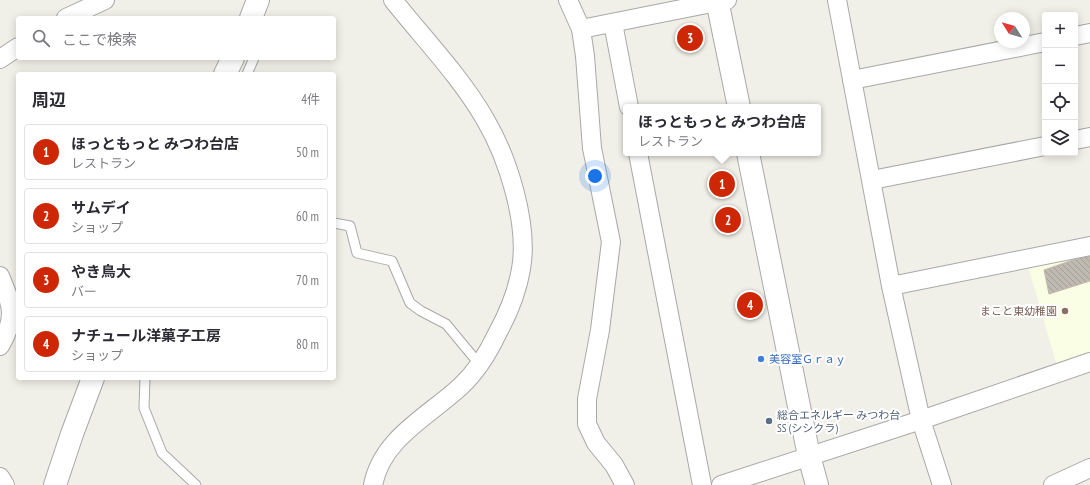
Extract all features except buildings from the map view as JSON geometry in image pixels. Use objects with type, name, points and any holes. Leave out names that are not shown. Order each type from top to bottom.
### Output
[{"type":"street","points":[[70,16],[105,0]]},
{"type":"street","points":[[252,16],[258,0]]},
{"type":"street","points":[[373,485],[380,464],[393,444],[401,435],[458,389],[468,380],[480,365],[507,317],[521,268],[522,236],[519,214],[512,183],[496,139],[466,91],[393,0]]},
{"type":"street","points":[[568,0],[582,29],[592,148],[611,242],[600,330],[588,399],[588,424],[596,442],[614,465],[626,485]]},
{"type":"street","points":[[836,0],[872,180],[891,286],[921,420],[942,485]]},
{"type":"street","points":[[582,29],[721,1],[738,104]]},
{"type":"street","points":[[613,23],[628,104]]},
{"type":"street","points":[[1078,35],[1090,33]]},
{"type":"street","points":[[852,80],[1042,43]]},
{"type":"street","points":[[0,59],[16,48]]},
{"type":"street","points":[[226,72],[232,60]]},
{"type":"street","points":[[1078,139],[1090,137]]},
{"type":"street","points":[[872,180],[1042,147]]},
{"type":"street","points":[[639,156],[702,485]]},
{"type":"street","points":[[749,156],[809,456],[817,485]]},
{"type":"street","points":[[891,286],[1090,246]]},
{"type":"street","points":[[0,276],[10,300],[11,317],[8,332],[0,346]]},
{"type":"street","points":[[721,485],[921,420],[1090,362]]},
{"type":"street","points":[[56,485],[72,434],[92,380]]},
{"type":"street","points":[[1053,485],[1090,468]]},
{"type":"street","points":[[0,477],[5,485]]},
{"type":"lane","points":[[248,72],[253,60]]},
{"type":"lane","points":[[336,224],[350,226],[357,253],[392,261],[410,303],[421,311],[446,324],[480,365]]},
{"type":"lane","points":[[145,380],[144,408],[162,453],[196,485]]},
{"type":"shaded area","name":"まこと東幼稚園","points":[[1090,252],[1090,355],[1057,366],[1028,266]]},
{"type":"place","name":"やき鳥大","points":[[690,38]]},
{"type":"place","name":"ほっともっと みつわ台店","points":[[722,184]]},
{"type":"place","name":"サムデイ","points":[[728,220]]},
{"type":"place","name":"ナチュール洋菓子工房","points":[[750,305]]},
{"type":"place","name":"まこと東幼稚園","points":[[1065,311]]},
{"type":"place","name":"美容室Ｇｒａｙ","points":[[761,359]]},
{"type":"place","name":"総合エネルギー みつわ台 SS (シシクラ)","points":[[769,421]]}]
